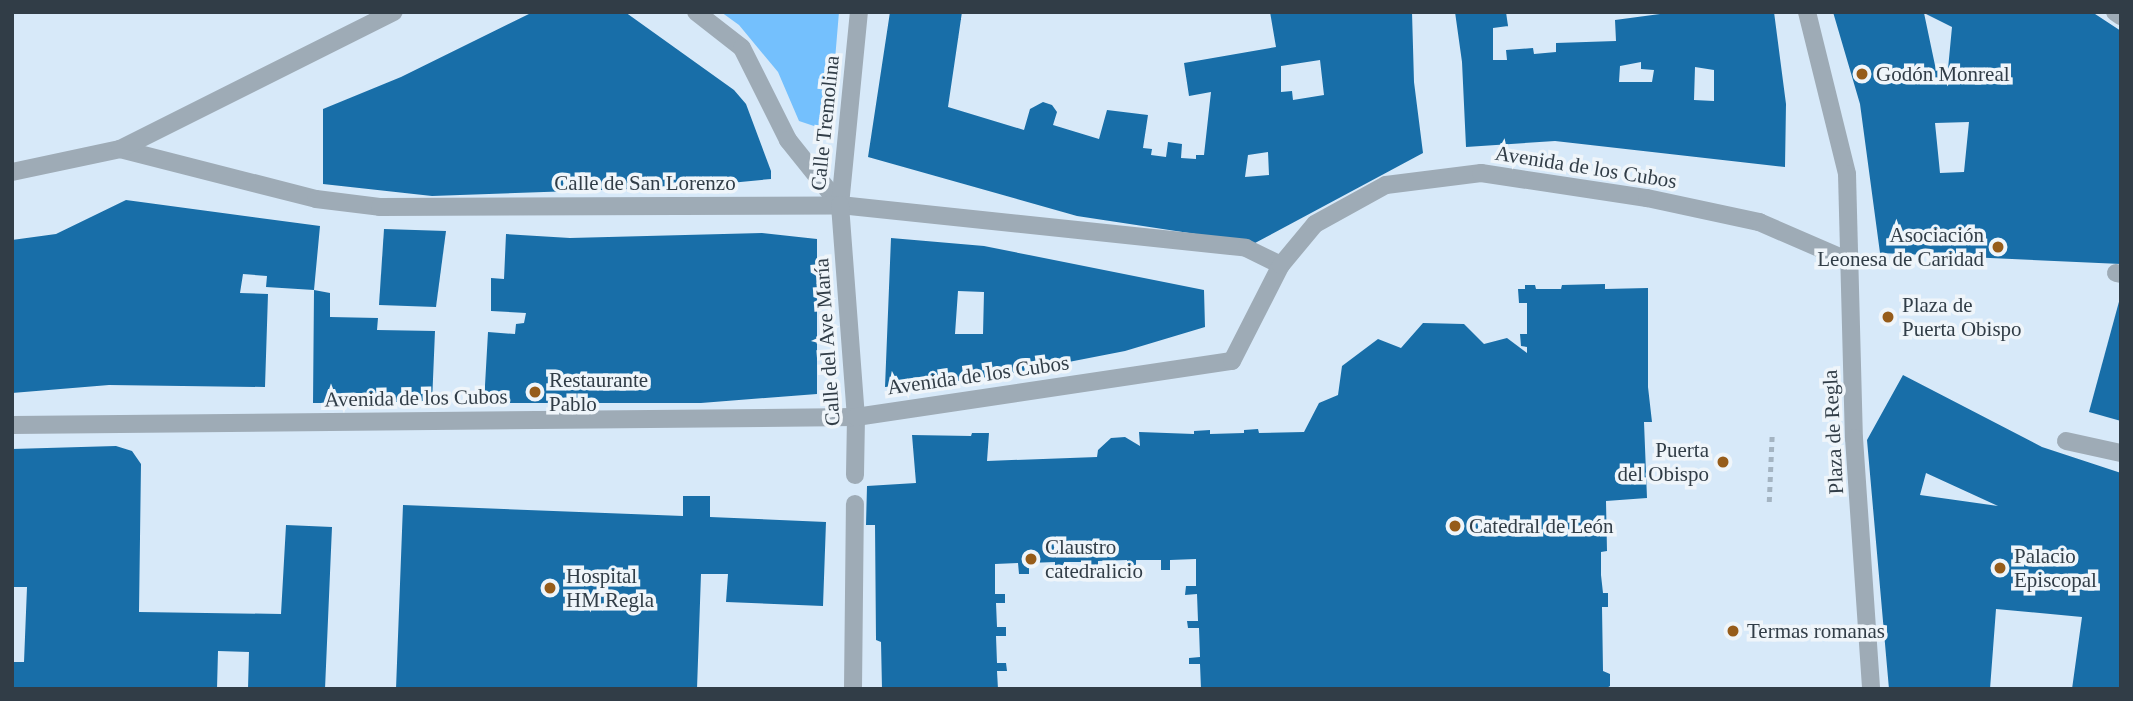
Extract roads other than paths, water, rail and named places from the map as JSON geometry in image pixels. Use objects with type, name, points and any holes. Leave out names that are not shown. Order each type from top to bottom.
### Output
[{"type":"street","points":[[120,149],[394,12]]},
{"type":"street","name":"Calle Tremolina","points":[[696,12],[742,48],[788,140],[839,205]]},
{"type":"street","name":"Calle Tremolina","points":[[839,205],[859,12]]},
{"type":"street","name":"Plaza de Regla","points":[[1807,12],[1847,174],[1854,438],[1871,689]]},
{"type":"street","points":[[2115,12],[2121,16]]},
{"type":"street","name":"Calle de San Lorenzo","points":[[12,172],[120,149],[316,199],[380,208],[839,205],[1246,248],[1281,265]]},
{"type":"street","name":"Avenida de los Cubos","points":[[12,425],[856,416],[1232,360],[1281,265],[1315,224],[1386,185],[1481,173],[1647,198],[1759,222],[1849,261]]},
{"type":"street","name":"Calle del Ave María","points":[[839,205],[856,416],[855,475]]},
{"type":"street","points":[[2066,441],[2121,453]]},
{"type":"street","points":[[853,689],[855,504]]},
{"type":"place","name":"Godón Monreal","points":[[1862,74]]},
{"type":"place","name":"Asociación Leonesa de Caridad","points":[[1998,247]]},
{"type":"place","name":"Plaza de Puerta Obispo","points":[[1888,317]]},
{"type":"place","name":"Restaurante Pablo","points":[[535,392]]},
{"type":"place","name":"Puerta del Obispo","points":[[1723,462]]},
{"type":"place","name":"Catedral de León","points":[[1455,526]]},
{"type":"place","name":"Claustro catedralicio","points":[[1031,559]]},
{"type":"place","name":"Palacio Episcopal","points":[[2000,568]]},
{"type":"place","name":"Hospital HM Regla","points":[[550,588]]},
{"type":"place","name":"Termas romanas","points":[[1733,631]]}]
